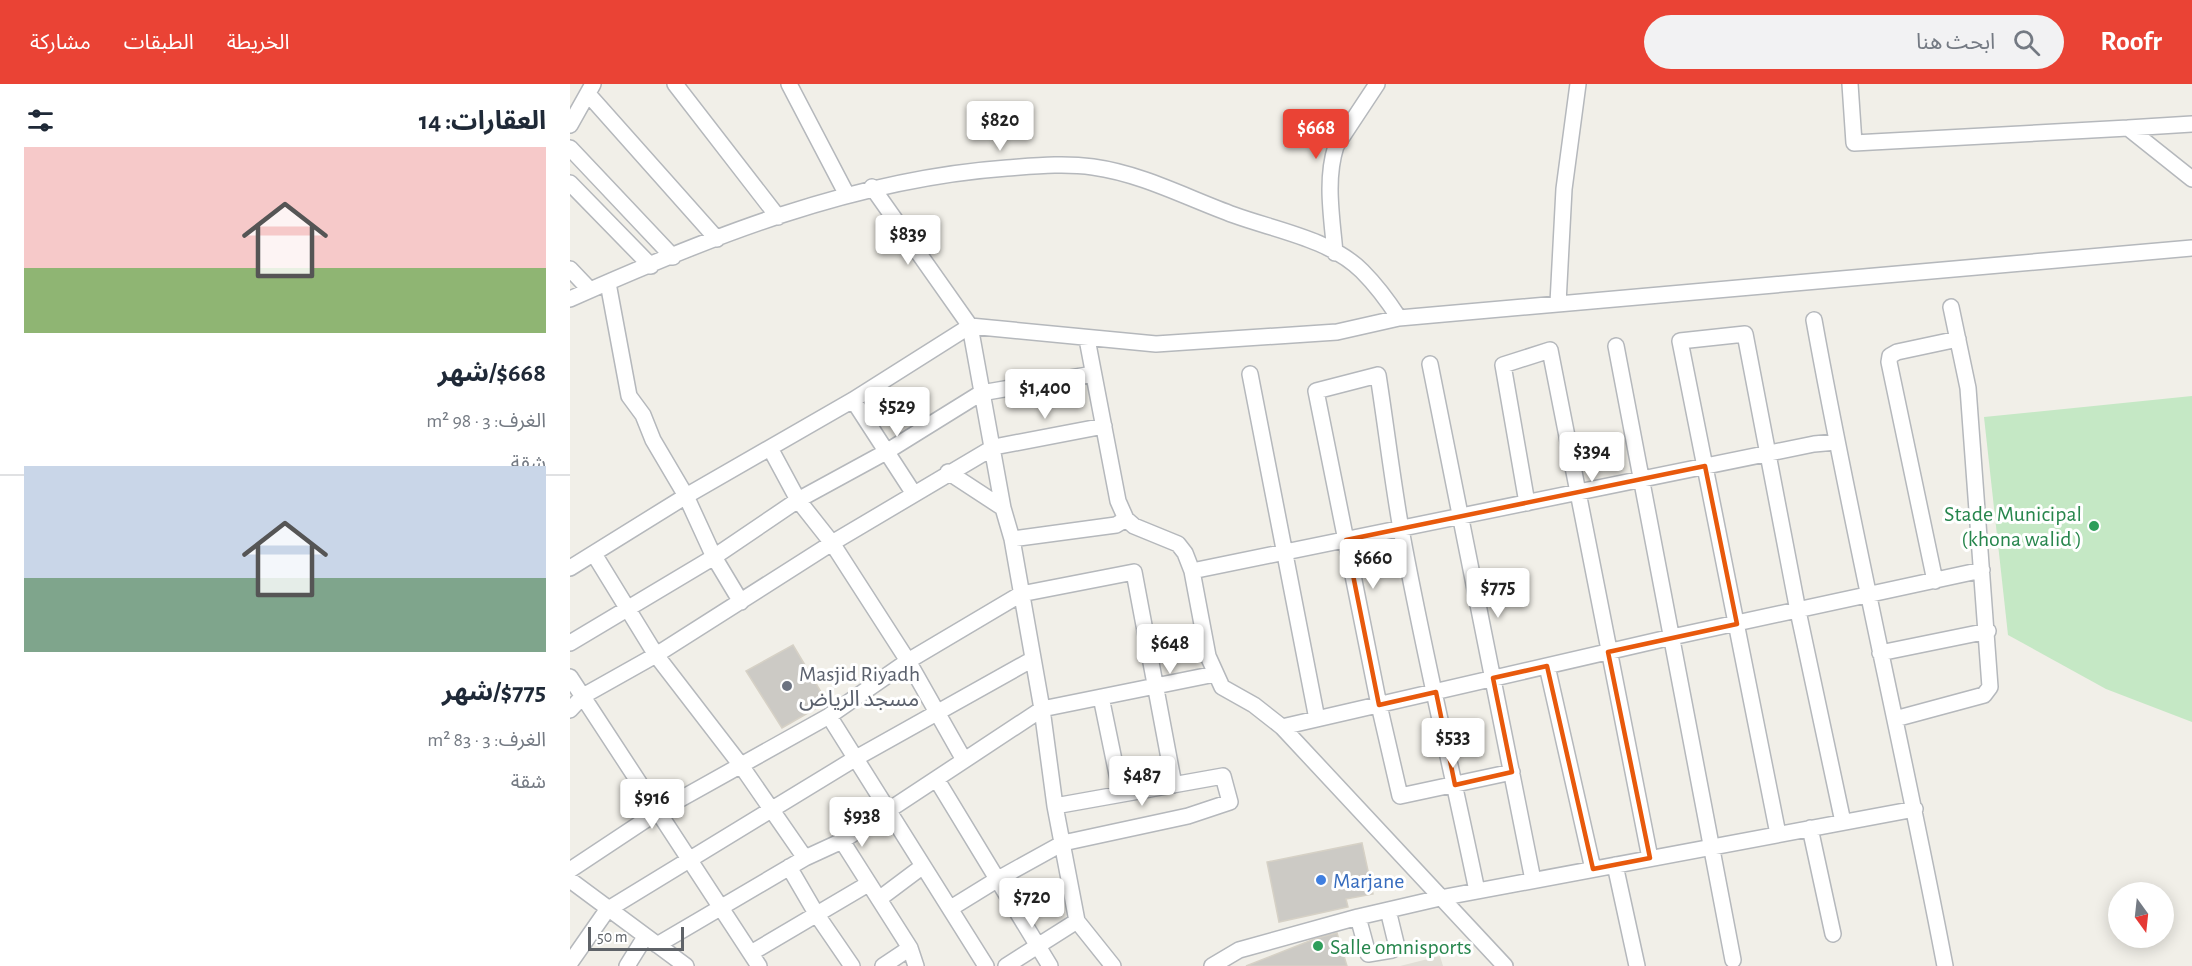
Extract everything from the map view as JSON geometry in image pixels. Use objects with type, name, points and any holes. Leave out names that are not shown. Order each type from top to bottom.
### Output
[{"type":"street","points":[[675,84],[778,217]]},
{"type":"street","points":[[789,84],[846,195]]},
{"type":"street","points":[[1335,253],[1330,190],[1333,156],[1336,146],[1377,84]]},
{"type":"street","points":[[1558,303],[1564,189],[1578,84]]},
{"type":"street","points":[[1850,84],[1854,143],[2192,124]]},
{"type":"street","points":[[570,125],[591,89],[717,239]]},
{"type":"street","points":[[2128,128],[2192,179]]},
{"type":"street","points":[[570,148],[673,257]]},
{"type":"street","points":[[570,299],[717,239],[872,187],[987,169],[1052,165],[1092,167],[1125,173],[1215,208],[1300,237],[1335,253],[1361,270],[1399,318]]},
{"type":"street","points":[[570,183],[651,266]]},
{"type":"street","points":[[872,187],[970,326],[981,393],[994,447],[1003,507],[1012,539],[1042,709],[1055,806],[1064,843],[1077,921],[1113,966]]},
{"type":"street","points":[[570,568],[686,496],[853,400],[970,326],[1156,344],[1209,342],[1337,332],[1399,318],[2192,248]]},
{"type":"street","points":[[570,269],[590,290]]},
{"type":"street","points":[[608,283],[629,396],[643,415],[653,440],[686,496],[714,557],[741,602]]},
{"type":"street","points":[[1895,719],[1984,695],[1990,687],[1988,631],[1968,388],[1951,307]]},
{"type":"street","points":[[1814,320],[1836,442],[1915,809],[1945,966]]},
{"type":"street","points":[[1778,834],[1680,341],[1744,334],[1798,611],[1843,822]]},
{"type":"street","points":[[1087,339],[1118,501],[1126,519],[1146,532],[1178,544],[1185,553],[1192,571],[1208,656],[1222,687],[1254,705],[1282,727],[1504,966]]},
{"type":"street","points":[[1935,581],[1889,362],[1890,356],[1897,352],[1958,339]]},
{"type":"street","points":[[1616,346],[1732,960]]},
{"type":"street","points":[[1527,503],[1503,365],[1550,350],[1650,858]]},
{"type":"street","points":[[1430,364],[1533,880]]},
{"type":"street","points":[[570,643],[714,557],[798,500],[886,452],[981,393],[1093,374]]},
{"type":"street","points":[[1250,374],[1317,719]]},
{"type":"street","points":[[1477,891],[1455,785],[1436,692],[1401,528],[1378,375],[1316,391],[1378,705],[1400,796],[1455,785],[1512,772]]},
{"type":"street","points":[[853,400],[914,494]]},
{"type":"street","points":[[570,710],[583,696],[656,655],[832,543],[948,472],[994,447],[1104,426]]},
{"type":"street","points":[[1192,571],[1768,453],[1836,442]]},
{"type":"street","points":[[770,448],[798,500],[832,543],[908,661],[964,760]]},
{"type":"street","points":[[948,472],[1003,507]]},
{"type":"street","points":[[1012,539],[1116,525],[1126,519]]},
{"type":"street","points":[[594,554],[656,655],[740,764],[805,858]]},
{"type":"street","points":[[1282,727],[1608,652],[1983,570]]},
{"type":"street","points":[[570,870],[659,811],[740,764],[829,717],[908,661],[1021,594],[1134,572],[1174,785]]},
{"type":"street","points":[[1880,653],[1988,631]]},
{"type":"street","points":[[570,963],[607,910],[856,758],[1033,659]]},
{"type":"street","points":[[1547,666],[1593,869]]},
{"type":"street","points":[[627,966],[651,941],[719,908],[805,858],[842,841],[1042,709],[1215,674]]},
{"type":"street","points":[[570,678],[659,811],[719,908],[755,959],[817,915],[868,884]]},
{"type":"street","points":[[1101,697],[1121,794]]},
{"type":"street","points":[[829,717],[890,810],[986,966]]},
{"type":"street","points":[[951,908],[1064,843],[1188,816],[1230,802],[1223,776],[1055,806]]},
{"type":"street","points":[[937,780],[1050,966]]},
{"type":"street","points":[[1212,966],[1239,950],[1388,909],[1915,809]]},
{"type":"street","points":[[1810,828],[1833,934]]},
{"type":"street","points":[[842,841],[910,948],[916,966]]},
{"type":"street","points":[[1615,865],[1637,966]]},
{"type":"street","points":[[879,899],[923,866]]},
{"type":"street","points":[[789,867],[817,915],[852,966]]},
{"type":"street","points":[[570,880],[607,910],[686,966]]},
{"type":"street","points":[[1358,917],[1368,954],[1392,950],[1395,943],[1388,909]]},
{"type":"street","points":[[1006,966],[1077,921]]},
{"type":"street","points":[[883,966],[910,948]]},
{"type":"highlighted area","points":[[1705,466],[1737,624],[1608,652],[1650,858],[1593,869],[1547,666],[1493,678],[1512,772],[1455,785],[1436,692],[1379,705],[1346,540]]},
{"type":"shaded area","points":[[1440,956],[1443,966],[1400,966]]},
{"type":"green space","name":"Stade Municipal (khona walid )","points":[[2192,396],[2192,722],[2106,689],[2008,635],[1984,417]]},
{"type":"building","name":"Masjid Riyadh مسجد الرياض","points":[[793,645],[827,702],[782,728],[746,671]]},
{"type":"building","points":[[1362,843],[1373,894],[1346,899],[1348,907],[1279,922],[1267,862]]},
{"type":"building","name":"Salle omnisports","points":[[1337,933],[1347,966],[1246,966],[1317,938]]},
{"type":"place","name":"Stade Municipal (khona walid )","points":[[2094,526]]},
{"type":"place","name":"Masjid Riyadh مسجد الرياض","points":[[787,686]]},
{"type":"place","name":"Marjane","points":[[1321,880]]},
{"type":"place","name":"Salle omnisports","points":[[1318,946]]}]
